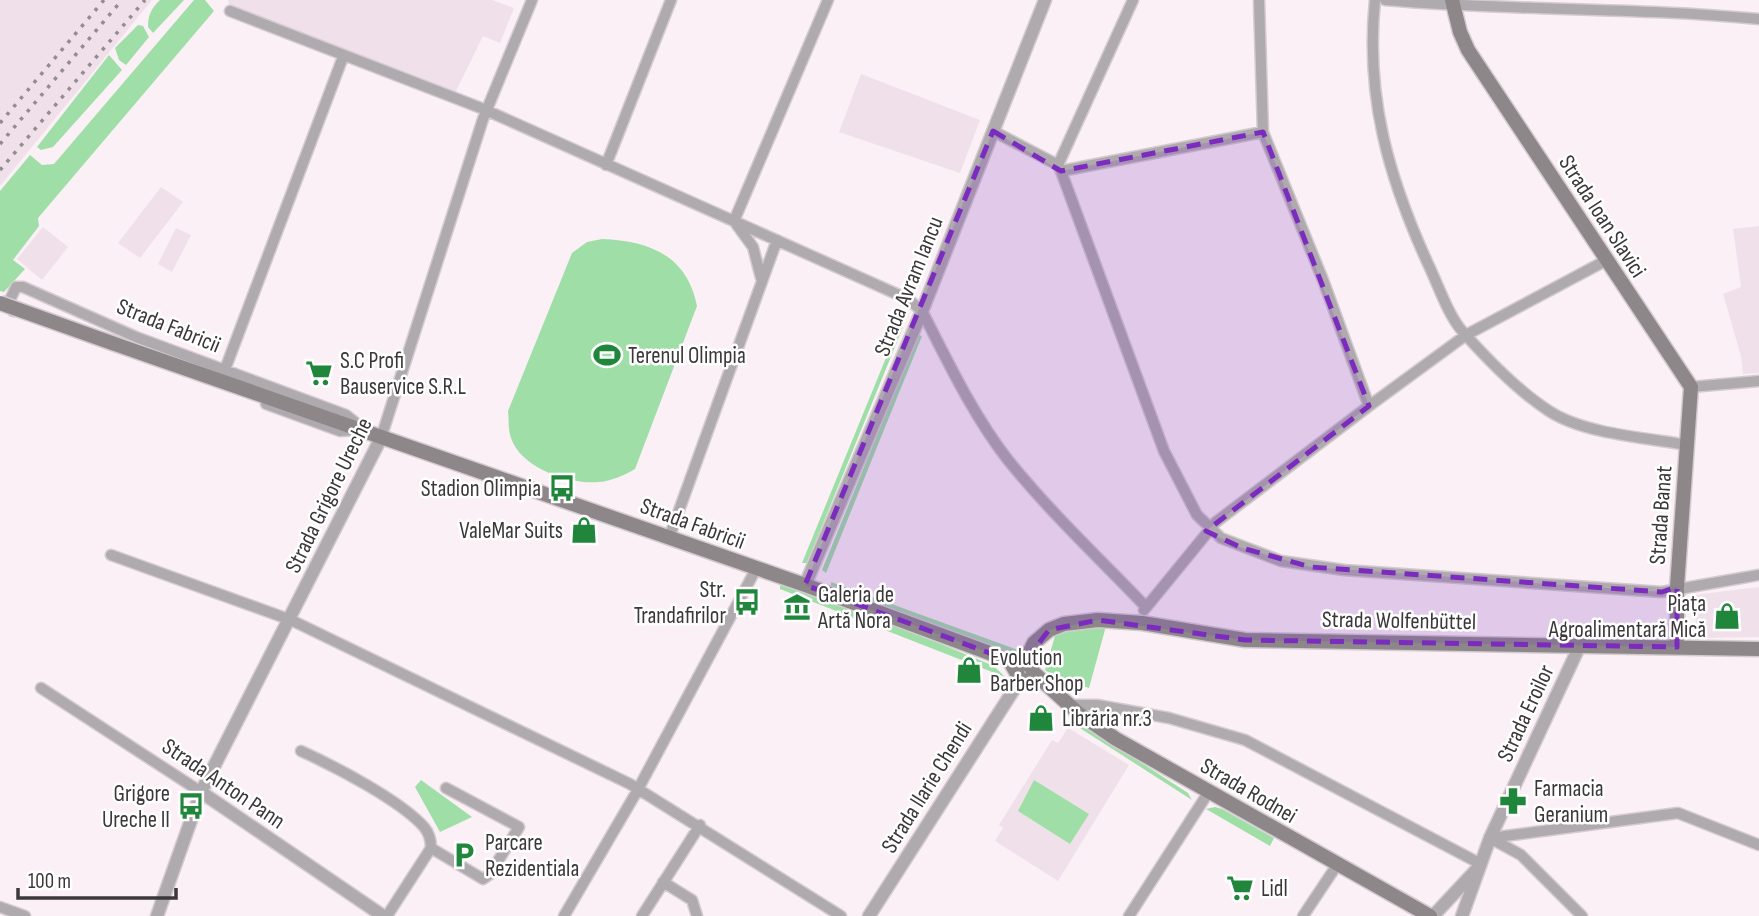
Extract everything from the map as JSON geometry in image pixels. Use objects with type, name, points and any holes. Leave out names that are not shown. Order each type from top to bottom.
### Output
[{"type":"main road","name":"Strada Ioan Slavici","points":[[1453,3],[1468,50],[1605,261],[1691,387]]},
{"type":"main road","name":"Strada Fabricii","points":[[0,303],[805,585],[1024,670]]},
{"type":"main road","name":"Strada Banat","points":[[1677,647],[1678,587],[1691,387]]},
{"type":"main road","name":"Strada Wolfenbüttel","points":[[1024,670],[1043,635],[1055,627],[1073,622],[1142,623],[1245,640],[1759,649]]},
{"type":"main road","name":"Strada Rodnei","points":[[1024,670],[1116,739],[1208,793],[1432,916]]},
{"type":"street","name":"Strada Grigore Ureche","points":[[157,916],[201,792],[382,438],[487,111],[532,0]]},
{"type":"street","points":[[606,165],[671,0]]},
{"type":"street","points":[[734,221],[828,0]]},
{"type":"street","name":"Strada Avram Iancu","points":[[805,585],[922,311],[1045,0]]},
{"type":"street","points":[[1133,0],[1059,168],[1164,451],[1197,515],[1210,528],[1221,538],[1242,548],[1311,567],[1662,592],[1678,587],[1759,575]]},
{"type":"street","points":[[1259,0],[1263,132],[1323,280],[1369,407]]},
{"type":"street","points":[[1376,0],[1376,107],[1386,158],[1410,225],[1444,298],[1466,335],[1515,384],[1550,412],[1572,422],[1688,445]]},
{"type":"street","points":[[1385,0],[1681,11],[1759,19]]},
{"type":"street","points":[[230,11],[487,111],[908,299],[922,311],[982,423],[1008,459],[1051,510],[1145,606]]},
{"type":"street","points":[[224,372],[343,57]]},
{"type":"street","points":[[993,131],[1059,168],[1263,132]]},
{"type":"street","points":[[734,221],[753,247],[761,278]]},
{"type":"street","points":[[669,538],[777,240]]},
{"type":"street","points":[[1142,623],[1145,606],[1210,528],[1466,335],[1605,261]]},
{"type":"street","name":"Strada Fabricii","points":[[16,287],[23,287],[224,372],[346,415],[363,429],[340,431],[14,314],[9,302],[16,287]]},
{"type":"street","points":[[0,308],[14,314]]},
{"type":"street","points":[[1691,387],[1759,381]]},
{"type":"street","points":[[111,555],[291,620],[639,788],[841,916]]},
{"type":"street","points":[[564,916],[639,788],[756,569]]},
{"type":"street","name":"Strada Eroilor","points":[[1462,916],[1489,838],[1580,645]]},
{"type":"street","name":"Strada Ilarie Chendi","points":[[870,916],[1024,670]]},
{"type":"street","name":"Strada Anton Pann","points":[[41,688],[385,916]]},
{"type":"street","points":[[1070,705],[1097,705],[1169,718],[1245,740],[1478,867],[1432,916]]},
{"type":"street","points":[[301,751],[328,763],[414,819],[428,833],[431,848],[385,916]]},
{"type":"street","points":[[431,848],[483,879],[490,874],[519,827],[446,788]]},
{"type":"street","points":[[1129,916],[1208,793]]},
{"type":"street","points":[[1489,838],[1678,813],[1759,845]]},
{"type":"street","points":[[642,916],[699,825]]},
{"type":"street","points":[[1489,838],[1521,855],[1582,916]]},
{"type":"street","points":[[1303,916],[1337,865]]},
{"type":"street","points":[[663,882],[692,900],[697,916]]},
{"type":"street","points":[[0,907],[25,916]]},
{"type":"highlighted area","points":[[993,131],[1061,171],[1263,132],[1369,406],[1206,531],[1242,548],[1311,567],[1662,592],[1677,587],[1677,647],[1245,640],[1098,620],[1049,630],[1022,665],[805,585]]},
{"type":"shaded area","points":[[0,0],[152,0],[0,186]]},
{"type":"shaded area","points":[[228,0],[492,0],[514,8],[500,43],[483,36],[453,97],[230,11]]},
{"type":"shaded area","points":[[861,74],[980,120],[960,173],[839,132]]},
{"type":"shaded area","points":[[161,187],[183,202],[140,258],[118,243]]},
{"type":"shaded area","points":[[1759,226],[1759,373],[1743,374],[1741,356],[1723,294],[1741,287],[1733,229]]},
{"type":"shaded area","points":[[43,227],[68,247],[42,280],[17,259]]},
{"type":"shaded area","points":[[176,228],[191,235],[172,272],[158,264]]},
{"type":"shaded area","name":"Piața Agroalimentară Mică","points":[[1759,587],[1759,637],[1697,638],[1694,595]]},
{"type":"shaded area","points":[[1068,728],[1129,765],[1058,881],[995,841],[1003,828],[999,825],[1052,740],[1058,743]]},
{"type":"green space","points":[[160,0],[184,0],[153,33],[148,27],[149,19],[152,9]]},
{"type":"green space","points":[[194,0],[205,0],[214,11],[38,218],[39,226],[13,260],[25,269],[4,292],[0,291],[0,191],[30,155],[42,165],[54,164]]},
{"type":"green space","points":[[138,25],[143,26],[149,37],[126,65],[119,60],[115,48]]},
{"type":"green space","points":[[109,55],[122,70],[53,147],[41,150],[37,147]]},
{"type":"green space","points":[[602,239],[635,243],[663,254],[685,274],[697,306],[635,469],[599,482],[574,481],[535,466],[516,449],[511,438],[508,411],[572,253],[587,242]]},
{"type":"green space","points":[[899,326],[903,327],[807,563],[802,563]]},
{"type":"green space","points":[[918,335],[922,336],[826,573],[822,570]]},
{"type":"green space","points":[[831,582],[1021,651],[1014,656],[831,587]]},
{"type":"green space","points":[[780,585],[878,618],[994,666],[1005,677],[780,589]]},
{"type":"green space","points":[[1082,626],[1106,626],[1089,688],[1055,677],[1045,670],[1055,636]]},
{"type":"green space","points":[[1075,720],[1188,793],[1192,800],[1072,723]]},
{"type":"green space","points":[[421,780],[472,817],[440,832],[415,787]]},
{"type":"green space","points":[[1034,780],[1089,814],[1070,844],[1018,811]]},
{"type":"green space","points":[[1215,807],[1274,838],[1270,846],[1206,809]]},
{"type":"railway","points":[[0,123],[104,0]]},
{"type":"railway","points":[[0,144],[122,0]]},
{"type":"railway","points":[[0,170],[145,0]]},
{"type":"place","name":"Terenul Olimpia","points":[[607,355]]},
{"type":"place","name":"S.C Profi Bauservice S.R.L","points":[[319,373]]},
{"type":"place","name":"Stadion Olimpia","points":[[562,488]]},
{"type":"place","name":"ValeMar Suits","points":[[584,530]]},
{"type":"place","name":"Str. Trandafirilor","points":[[747,602]]},
{"type":"place","name":"Galeria de Artă Nora","points":[[797,607]]},
{"type":"place","name":"Piața Agroalimentară Mică","points":[[1727,616]]},
{"type":"place","name":"Evolution Barber Shop","points":[[969,670]]},
{"type":"place","name":"Librăria nr.3","points":[[1041,718]]},
{"type":"place","name":"Farmacia Geranium","points":[[1513,801]]},
{"type":"place","name":"Grigore Ureche II","points":[[191,806]]},
{"type":"place","name":"Parcare Rezidentiala","points":[[464,855]]},
{"type":"place","name":"Lidl","points":[[1240,888]]}]
